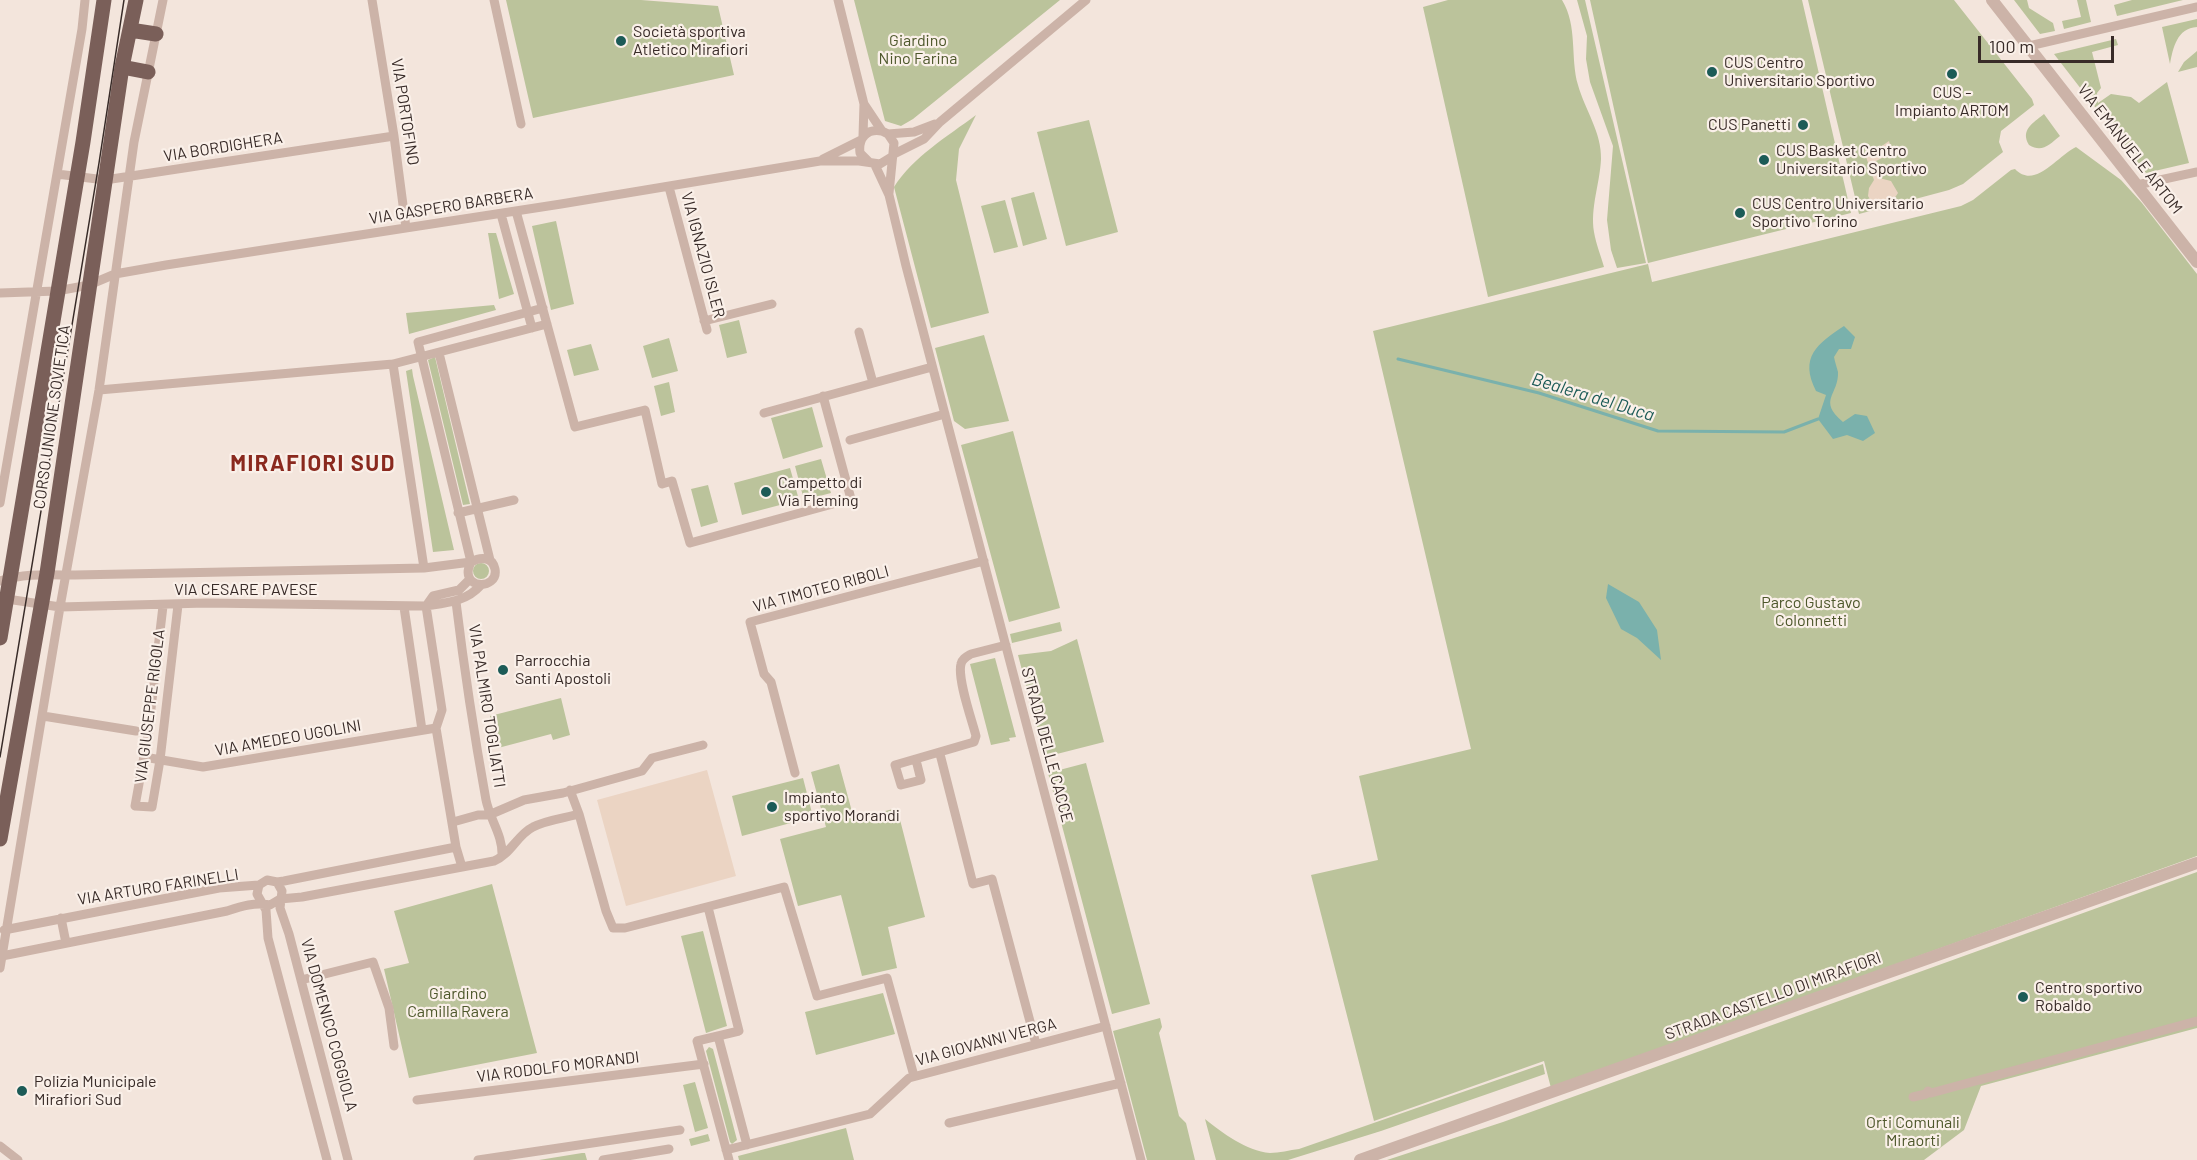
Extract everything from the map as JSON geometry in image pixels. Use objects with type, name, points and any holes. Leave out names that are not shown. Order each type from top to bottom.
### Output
[{"type":"main road","name":"CORSO UNIONE SOVIETICA","points":[[0,638],[6,599],[5,579],[77,177],[104,0]]},
{"type":"main road","name":"CORSO UNIONE SOVIETICA","points":[[0,839],[42,605],[105,180],[136,0]]},
{"type":"main road","points":[[130,30],[156,34]]},
{"type":"main road","points":[[123,67],[148,72]]},
{"type":"street","name":"CORSO UNIONE SOVIETICA","points":[[0,503],[82,29],[85,0]]},
{"type":"street","points":[[0,968],[3,930],[43,716],[65,575],[99,390],[129,176],[164,0]]},
{"type":"street","name":"VIA PORTOFINO","points":[[372,0],[406,228]]},
{"type":"street","points":[[494,0],[521,124]]},
{"type":"street","name":"STRADA DELLE CACCE","points":[[838,0],[864,104],[860,153],[873,164],[889,195],[932,367],[1142,1160]]},
{"type":"street","points":[[873,164],[885,162],[893,155],[924,140],[940,122],[1086,0]]},
{"type":"street","name":"VIA EMANUELE ARTOM","points":[[1992,0],[2197,262]]},
{"type":"street","points":[[2029,46],[2197,7]]},
{"type":"street","name":"STRADA DELLE CACCE","points":[[864,104],[894,143],[889,195]]},
{"type":"street","points":[[862,138],[872,130],[914,132],[940,122]]},
{"type":"street","name":"VIA BORDIGHERA","points":[[57,174],[105,180],[394,136]]},
{"type":"street","name":"VIA GASPERO BARBERA","points":[[820,161],[862,138]]},
{"type":"street","name":"VIA GASPERO BARBERA","points":[[0,293],[57,291],[89,285],[115,274],[501,214],[820,161],[859,161],[873,164]]},
{"type":"street","points":[[2137,185],[2197,172]]},
{"type":"street","name":"VIA IGNAZIO ISLER","points":[[669,187],[706,326],[772,304]]},
{"type":"street","points":[[516,211],[575,427],[645,410],[662,484],[672,481],[690,543],[851,499],[824,396]]},
{"type":"street","points":[[501,214],[532,328]]},
{"type":"street","points":[[471,562],[418,342],[543,308]]},
{"type":"street","points":[[99,390],[393,364],[547,324]]},
{"type":"street","points":[[859,332],[873,383]]},
{"type":"street","points":[[438,353],[476,508],[490,560],[495,568],[494,577],[490,582],[475,584],[470,579],[468,568],[471,562],[478,558],[490,560]]},
{"type":"street","points":[[393,364],[424,568]]},
{"type":"street","points":[[764,413],[932,367]]},
{"type":"street","points":[[850,440],[945,414]]},
{"type":"street","points":[[458,513],[514,500]]},
{"type":"street","name":"VIA TIMOTEO RIBOLI","points":[[795,773],[771,682],[764,674],[750,622],[984,561]]},
{"type":"street","name":"VIA CESARE PAVESE","points":[[5,579],[26,574],[47,573],[65,575],[424,568],[471,562]]},
{"type":"street","points":[[462,867],[456,846],[436,728],[442,710],[426,606],[433,596],[459,590],[470,579]]},
{"type":"street","name":"VIA CESARE PAVESE","points":[[6,599],[60,607],[163,606],[206,603],[404,607],[456,602],[476,591],[481,585]]},
{"type":"street","name":"VIA PALMIRO TOGLIATTI","points":[[456,602],[471,721],[489,815]]},
{"type":"street","name":"VIA GIUSEPPE RIGOLA","points":[[163,606],[144,757],[135,806],[152,807],[160,760],[178,605]]},
{"type":"street","points":[[404,607],[422,730]]},
{"type":"street","points":[[916,760],[971,745],[976,740],[961,677],[962,661],[971,654],[1006,645]]},
{"type":"street","points":[[43,716],[136,731]]},
{"type":"street","name":"VIA AMEDEO UGOLINI","points":[[144,757],[203,768],[436,728]]},
{"type":"street","points":[[453,822],[478,815],[489,815],[524,801],[642,771],[652,758],[703,745]]},
{"type":"street","points":[[940,754],[973,884],[992,879],[1036,1044]]},
{"type":"street","points":[[570,790],[606,911],[614,928],[625,928],[784,887],[817,996],[887,978],[914,1076]]},
{"type":"street","name":"VIA ARTURO FARINELLI","points":[[1,955],[262,902],[270,905],[280,898],[302,897],[494,861],[534,826],[579,814]]},
{"type":"street","points":[[489,815],[502,844],[502,856]]},
{"type":"street","name":"VIA ARTURO FARINELLI","points":[[3,930],[219,888],[259,885],[267,880],[277,882],[456,846]]},
{"type":"street","name":"STRADA CASTELLO DI MIRAFIORI","points":[[1360,1160],[2197,863]]},
{"type":"street","points":[[277,882],[282,891],[280,898]]},
{"type":"street","name":"VIA ARTURO FARINELLI","points":[[259,885],[257,894],[262,902]]},
{"type":"street","name":"VIA DOMENICO COGGIOLA","points":[[280,898],[280,908],[290,934],[348,1160]]},
{"type":"street","points":[[262,902],[266,910],[268,938],[327,1160]]},
{"type":"street","points":[[708,907],[739,1031],[697,1041],[729,1160]]},
{"type":"street","name":"VIA ARTURO FARINELLI","points":[[61,918],[66,943]]},
{"type":"street","points":[[301,980],[373,962],[389,1008],[394,1046]]},
{"type":"street","points":[[1913,1097],[2197,1021]]},
{"type":"street","name":"VIA GIOVANNI VERGA","points":[[747,1145],[870,1114],[905,1081],[914,1076],[1106,1026]]},
{"type":"street","points":[[718,1036],[747,1145],[726,1150]]},
{"type":"street","name":"VIA RODOLFO MORANDI","points":[[417,1100],[704,1064]]},
{"type":"street","points":[[949,1123],[1121,1083]]},
{"type":"street","points":[[478,1160],[680,1130]]},
{"type":"street","points":[[3,1148],[18,1160]]},
{"type":"street","points":[[603,1160],[669,1149]]},
{"type":"green space","name":"Società sportiva Atletico Mirafiori","points":[[506,0],[641,0],[718,6],[734,75],[533,118]]},
{"type":"green space","name":"Giardino Nino Farina","points":[[854,0],[1060,0],[913,119],[901,126],[885,121]]},
{"type":"green space","points":[[1448,0],[1562,0],[1570,20],[1578,85],[1601,149],[1593,223],[1604,267],[1488,297],[1423,7]]},
{"type":"green space","points":[[1577,0],[1585,0],[1646,263],[1617,268],[1611,250],[1607,220],[1613,146],[1590,82],[1586,59],[1587,36]]},
{"type":"green space","name":"CUS Centro Universitario Sportivo","points":[[1590,0],[1802,0],[1851,213],[1648,263]]},
{"type":"green space","points":[[1808,0],[1954,0],[2032,99],[2034,105],[2001,131],[1999,142],[2003,152],[1963,184],[1949,190],[1859,214]]},
{"type":"green space","points":[[2014,0],[2027,0],[2029,8],[2053,23],[2055,31],[2040,34]]},
{"type":"green space","points":[[2077,0],[2086,0],[2091,22],[2064,29],[2062,21],[2081,17]]},
{"type":"green space","points":[[2132,0],[2183,0],[2117,16],[2114,5]]},
{"type":"green space","points":[[2197,19],[2197,27],[2185,31],[2177,40],[2170,64],[2162,27]]},
{"type":"green space","points":[[2116,39],[2118,45],[2092,52],[2101,88],[2097,93],[2098,103],[2111,94],[2131,97],[2139,103],[2167,82],[2189,163],[2146,173],[2054,54]]},
{"type":"green space","points":[[2197,51],[2197,67],[2178,72],[2184,62]]},
{"type":"green space","points":[[2044,114],[2060,136],[2045,147],[2038,148],[2029,145],[2026,135],[2029,127]]},
{"type":"green space","points":[[976,115],[959,149],[956,180],[989,313],[931,328],[894,187],[921,157]]},
{"type":"green space","points":[[1089,120],[1118,232],[1066,246],[1037,132]]},
{"type":"green space","name":"Parco Gustavo Colonnetti","points":[[2076,147],[2121,180],[2142,203],[2197,274],[2197,856],[1551,1088],[1544,1061],[1374,1121],[1311,875],[1378,860],[1359,776],[1471,749],[1373,331],[1648,264],[1652,282],[1961,206],[1973,200],[2011,170],[2015,169],[2030,176],[2038,174]]},
{"type":"green space","points":[[1034,192],[1047,239],[1023,246],[1011,198]]},
{"type":"green space","points":[[1005,200],[1018,247],[994,253],[981,206]]},
{"type":"green space","points":[[556,221],[574,304],[551,310],[532,226]]},
{"type":"green space","points":[[488,233],[496,233],[514,294],[499,299]]},
{"type":"green space","points":[[494,305],[496,310],[409,334],[406,313]]},
{"type":"green space","points":[[739,320],[747,353],[727,358],[719,325]]},
{"type":"green space","points":[[984,335],[1009,421],[965,429],[954,421],[935,348]]},
{"type":"green space","points":[[669,338],[678,371],[652,378],[643,346]]},
{"type":"green space","points":[[591,344],[599,370],[574,376],[567,350]]},
{"type":"green space","points":[[435,357],[470,504],[463,505],[428,360]]},
{"type":"green space","points":[[412,369],[454,550],[433,552],[406,371]]},
{"type":"green space","points":[[669,382],[675,412],[661,416],[654,386]]},
{"type":"green space","points":[[812,407],[823,447],[783,459],[771,418]]},
{"type":"green space","points":[[1013,431],[1060,608],[1009,622],[961,445]]},
{"type":"green space","name":"Campetto di Via Fleming","points":[[821,459],[831,493],[804,500],[795,466]]},
{"type":"green space","name":"Campetto di Via Fleming","points":[[790,468],[799,500],[742,515],[734,483]]},
{"type":"green space","points":[[708,485],[718,522],[701,527],[691,489]]},
{"type":"green space","points":[[478,563],[484,563],[489,571],[487,577],[478,579],[473,574],[473,568]]},
{"type":"green space","points":[[1060,622],[1062,631],[1012,643],[1010,634]]},
{"type":"green space","points":[[1077,639],[1104,742],[1045,757],[1018,655],[1051,651]]},
{"type":"green space","points":[[995,658],[1016,737],[1009,738],[1010,741],[991,745],[970,664]]},
{"type":"green space","points":[[561,698],[570,735],[553,740],[551,734],[498,748],[490,716]]},
{"type":"green space","points":[[1086,763],[1150,1004],[1112,1014],[1048,773]]},
{"type":"green space","points":[[839,764],[854,819],[897,808],[925,917],[888,927],[897,968],[862,976],[841,895],[798,906],[780,839],[826,827],[811,772]]},
{"type":"green space","name":"Impianto sportivo Morandi","points":[[803,778],[813,817],[742,836],[732,796]]},
{"type":"green space","name":"Orti Comunali Miraorti","points":[[2197,872],[2197,1028],[1981,1086],[1964,1130],[1924,1160],[1387,1160],[1503,1122]]},
{"type":"green space","name":"Giardino Camilla Ravera","points":[[492,884],[537,1053],[409,1078],[384,969],[409,963],[394,911]]},
{"type":"green space","points":[[703,931],[727,1026],[706,1033],[681,936]]},
{"type":"green space","points":[[883,993],[895,1034],[816,1055],[805,1012]]},
{"type":"green space","points":[[1160,1018],[1162,1027],[1159,1033],[1179,1116],[1186,1123],[1195,1160],[1147,1160],[1113,1031]]},
{"type":"green space","points":[[709,1047],[713,1049],[737,1140],[732,1144],[706,1051]]},
{"type":"green space","points":[[1543,1064],[1545,1074],[1381,1131],[1288,1160],[1216,1160],[1205,1119],[1252,1149],[1270,1153],[1281,1152],[1299,1149]]},
{"type":"green space","points":[[695,1082],[708,1128],[695,1132],[683,1085]]},
{"type":"green space","points":[[846,1128],[854,1160],[739,1160],[738,1156]]},
{"type":"green space","points":[[708,1134],[710,1141],[691,1146],[689,1139]]},
{"type":"green space","points":[[582,1153],[585,1153],[587,1160],[539,1160]]},
{"type":"shaded area","points":[[1889,141],[1892,153],[1872,163],[1879,178],[1891,181],[1898,193],[1890,205],[1880,207],[1872,203],[1868,196],[1869,188],[1874,180],[1866,157]]},
{"type":"shaded area","points":[[707,770],[736,876],[626,906],[597,800]]},
{"type":"water","points":[[1844,326],[1855,337],[1851,349],[1839,349],[1834,357],[1838,372],[1830,403],[1835,414],[1843,422],[1855,414],[1867,416],[1875,433],[1863,441],[1847,435],[1833,439],[1818,419],[1826,395],[1816,391],[1809,369],[1814,352],[1826,339]]},
{"type":"water","points":[[1608,584],[1639,602],[1657,630],[1661,660],[1637,638],[1621,629],[1606,598]]},
{"type":"waterway","name":"Bealera del Duca","points":[[1398,359],[1539,393],[1658,431],[1784,432],[1818,419]]},
{"type":"tram line","points":[[0,757],[124,0]]},
{"type":"place","name":"Società sportiva Atletico Mirafiori","points":[[621,41]]},
{"type":"place","name":"CUS Centro Universitario Sportivo","points":[[1712,72]]},
{"type":"place","name":"CUS - Impianto ARTOM","points":[[1952,74]]},
{"type":"place","name":"CUS Panetti","points":[[1803,125]]},
{"type":"place","name":"CUS Basket Centro Universitario Sportivo","points":[[1764,160]]},
{"type":"place","name":"CUS Centro Universitario Sportivo Torino","points":[[1740,213]]},
{"type":"place","name":"Campetto di Via Fleming","points":[[766,492]]},
{"type":"place","name":"Parrocchia Santi Apostoli","points":[[503,670]]},
{"type":"place","name":"Impianto sportivo Morandi","points":[[772,807]]},
{"type":"place","name":"Centro sportivo Robaldo","points":[[2023,997]]},
{"type":"place","name":"Polizia Municipale Mirafiori Sud","points":[[22,1091]]},
{"type":"district","name":"MIRAFIORI SUD","points":[[313,464]]}]
